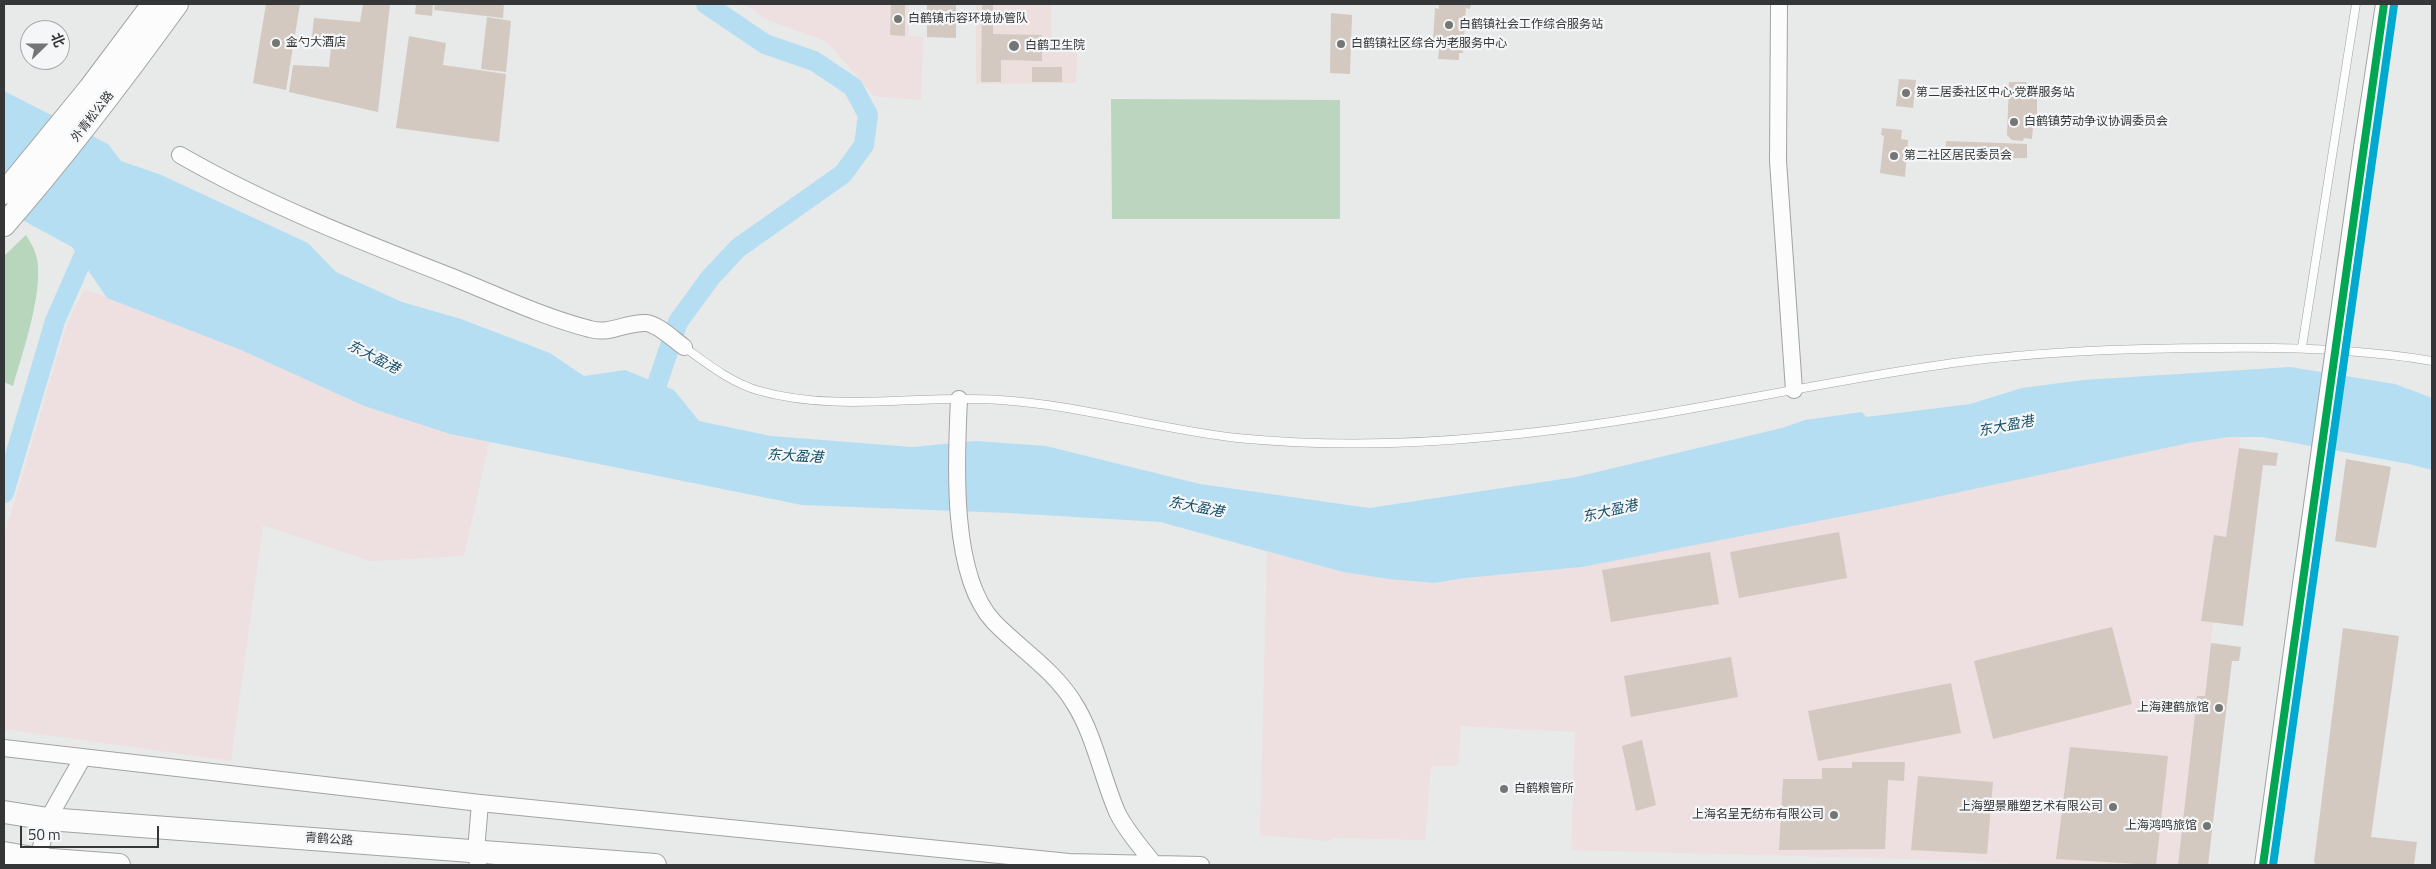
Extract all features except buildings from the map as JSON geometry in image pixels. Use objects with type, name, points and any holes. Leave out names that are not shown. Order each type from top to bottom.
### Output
[{"type":"main road","name":"外青松公路","points":[[4,225],[50,173],[153,4]]},
{"type":"main road","name":"外青松公路","points":[[4,193],[97,96],[177,4]]},
{"type":"main road","name":"青鹤公路","points":[[4,812],[48,819],[477,858],[655,865]]},
{"type":"main road","points":[[4,853],[35,862],[119,865]]},
{"type":"street","points":[[1779,4],[1778,161],[1794,390]]},
{"type":"street","points":[[2263,865],[2362,148],[2384,4]]},
{"type":"street","points":[[180,155],[227,182],[272,201],[310,222],[591,330],[606,332],[637,324],[652,325],[684,347]]},
{"type":"street","points":[[959,400],[957,441],[960,526],[968,573],[979,603],[994,622],[1031,654],[1074,703],[1117,812],[1129,833],[1154,864]]},
{"type":"street","points":[[4,748],[82,759],[480,803],[1069,862],[1201,865]]},
{"type":"street","points":[[35,862],[48,819],[82,759]]},
{"type":"street","points":[[477,858],[480,803]]},
{"type":"lane","points":[[2302,347],[2356,4]]},
{"type":"lane","points":[[684,347],[724,376],[758,391],[774,394],[836,401],[894,402],[998,399],[1061,407],[1167,427],[1240,438],[1403,444],[1553,431],[1644,418],[1954,363],[2054,353],[2153,348],[2302,347],[2393,354],[2432,361]]},
{"type":"shaded area","points":[[744,4],[909,4],[909,36],[923,37],[921,100],[874,96],[827,42],[766,19]]},
{"type":"shaded area","name":"白鹤卫生院","points":[[976,4],[1051,4],[1052,51],[1077,52],[1076,83],[976,84]]},
{"type":"shaded area","points":[[85,289],[241,350],[364,406],[450,434],[489,442],[464,556],[371,561],[263,525],[231,761],[4,729],[4,537],[67,323]]},
{"type":"shaded area","points":[[2241,437],[2226,537],[2214,536],[2201,620],[2213,622],[2205,696],[2197,696],[2178,865],[2021,865],[1982,861],[1571,850],[1575,732],[1461,726],[1458,766],[1431,766],[1425,840],[1336,838],[1329,841],[1260,835],[1267,551],[1343,572],[1435,583],[1465,578],[1582,567],[2189,443]]},
{"type":"green space","points":[[1111,99],[1340,100],[1340,219],[1112,219]]},
{"type":"green space","points":[[26,235],[35,252],[38,265],[38,282],[32,319],[13,386],[4,382],[4,256]]},
{"type":"water","name":"东大盈港","points":[[4,91],[108,144],[121,161],[159,174],[308,243],[336,272],[402,302],[461,319],[550,353],[584,376],[625,370],[674,390],[699,421],[771,436],[912,447],[976,441],[1046,446],[1200,484],[1369,508],[1576,477],[1782,428],[1805,420],[1862,412],[1866,417],[1970,404],[2022,388],[2083,380],[2290,367],[2395,384],[2432,398],[2432,470],[2409,464],[2262,437],[2229,437],[2189,443],[1885,508],[1582,567],[1465,578],[1435,583],[1343,572],[1160,522],[1008,513],[802,505],[450,434],[364,406],[241,350],[107,298],[72,247],[4,210]]},
{"type":"waterway","points":[[649,408],[678,322],[710,278],[738,248],[843,174],[864,145],[868,115],[853,87],[814,61],[765,44],[706,4]]},
{"type":"waterway","points":[[4,493],[55,321],[92,237]]},
{"type":"transit line","points":[[2263,865],[2384,4]]},
{"type":"transit line","points":[[2273,865],[2394,5]]},
{"type":"place","name":"白鹤镇市容环境协管队","points":[[898,19]]},
{"type":"place","name":"白鹤镇社会工作综合服务站","points":[[1449,25]]},
{"type":"place","name":"金勺大酒店","points":[[276,43]]},
{"type":"place","name":"白鹤镇社区综合为老服务中心","points":[[1341,44]]},
{"type":"place","name":"白鹤卫生院","points":[[1014,46]]},
{"type":"place","name":"第二居委社区中心·党群服务站","points":[[1906,93]]},
{"type":"place","name":"白鹤镇劳动争议协调委员会","points":[[2014,122]]},
{"type":"place","name":"第二社区居民委员会","points":[[1894,156]]},
{"type":"place","name":"上海建鹤旅馆","points":[[2219,708]]},
{"type":"place","name":"白鹤粮管所","points":[[1504,789]]},
{"type":"place","name":"上海塑景雕塑艺术有限公司","points":[[2113,807]]},
{"type":"place","name":"上海名呈无纺布有限公司","points":[[1834,815]]},
{"type":"place","name":"上海鸿鸣旅馆","points":[[2207,826]]}]
